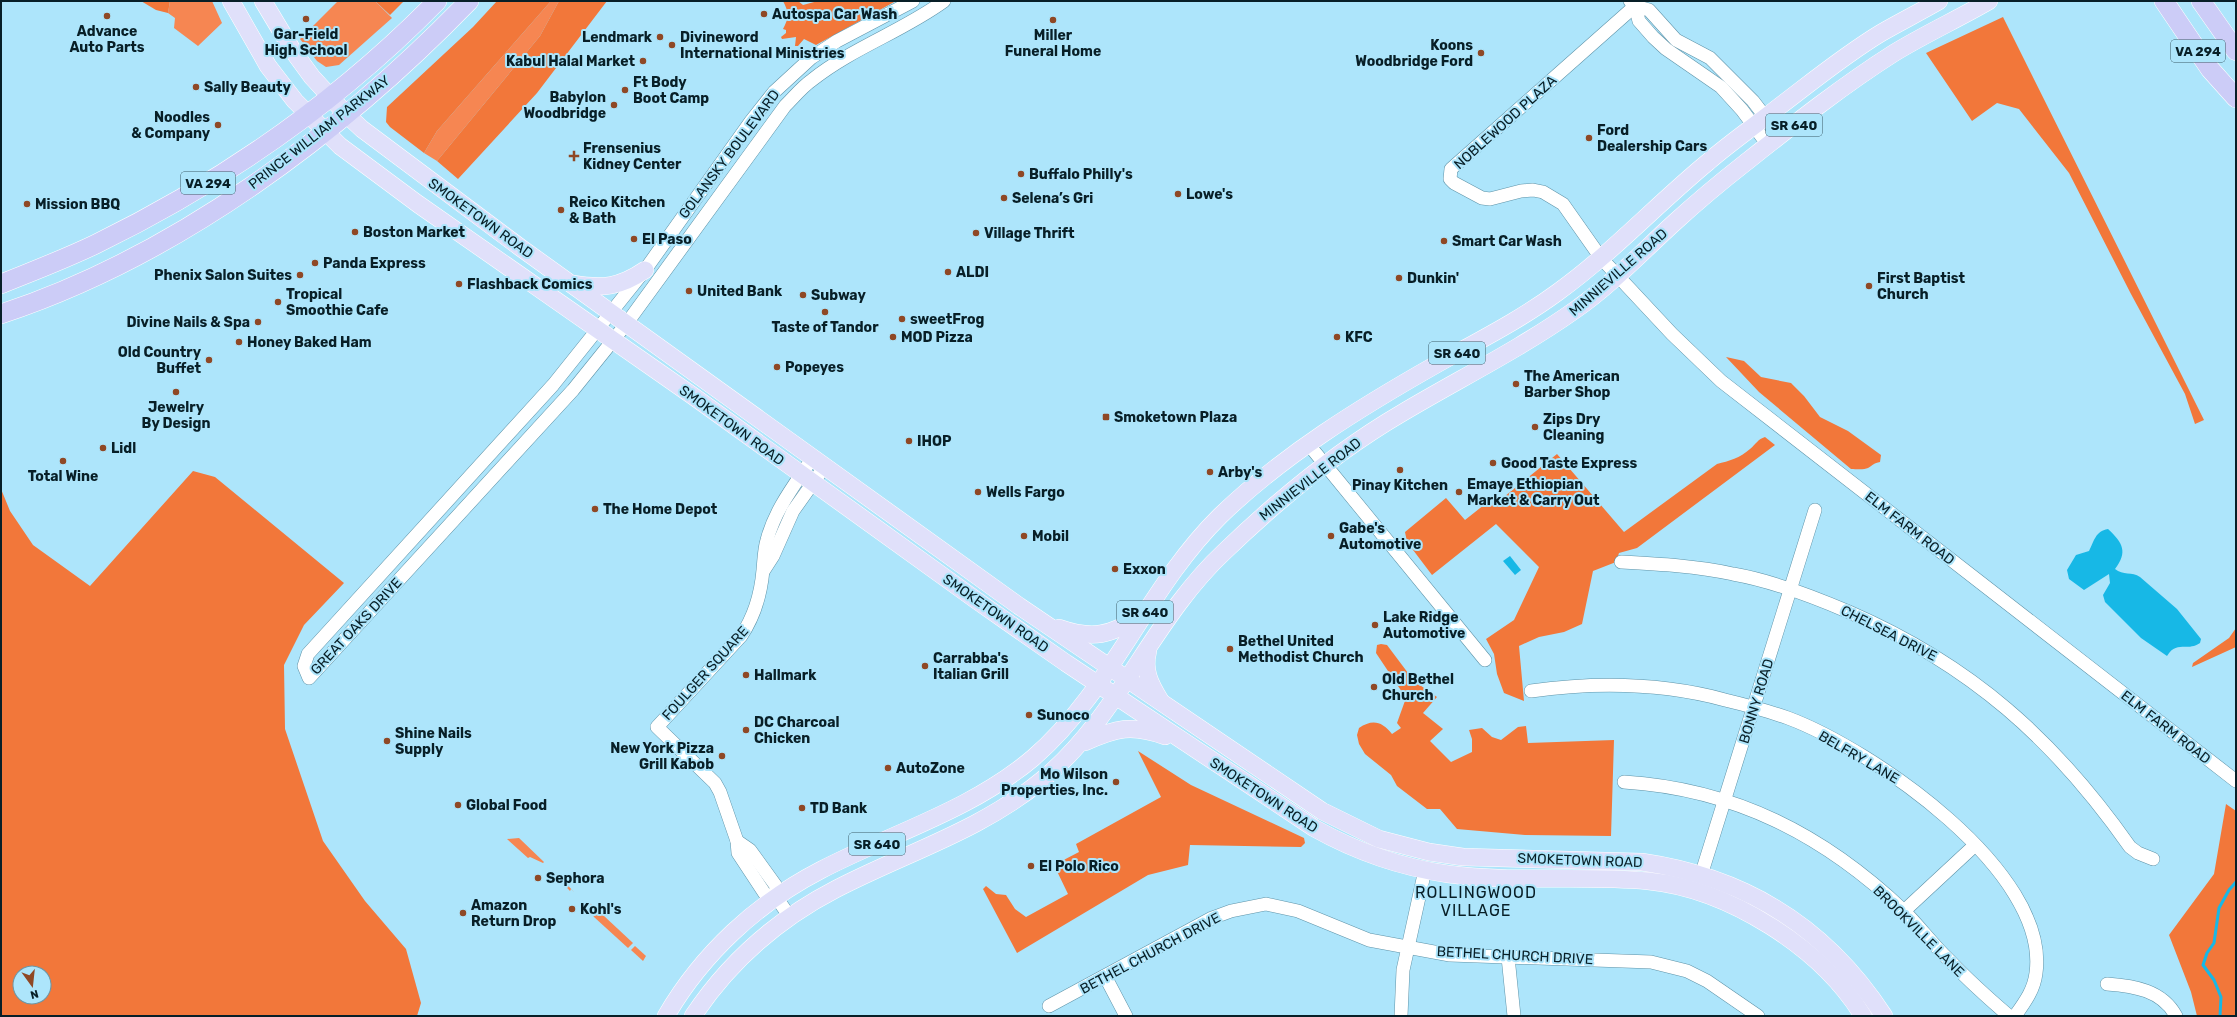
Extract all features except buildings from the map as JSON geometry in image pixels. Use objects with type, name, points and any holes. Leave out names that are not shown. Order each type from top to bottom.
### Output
[{"type":"highway","name":"PRINCE WILLIAM PARKWAY","points":[[1,284],[95,245],[152,215],[242,161],[329,97],[383,52],[437,1]]},
{"type":"highway","name":"PRINCE WILLIAM PARKWAY","points":[[1,314],[89,279],[143,252],[194,223],[244,190],[324,132],[402,68],[470,1]]},
{"type":"highway","name":"VA 294","points":[[2164,1],[2210,69],[2236,98]]},
{"type":"highway","name":"VA 294","points":[[2201,1],[2236,52]]},
{"type":"main road","name":"SMOKETOWN ROAD","points":[[231,1],[268,66],[307,114],[340,146],[412,200],[613,340],[976,600],[1116,697],[1314,828],[1341,843],[1377,858],[1425,870],[1474,876],[1635,880],[1669,885],[1696,892],[1745,912],[1793,941],[1826,971],[1847,994],[1863,1016]]},
{"type":"main road","name":"SMOKETOWN ROAD","points":[[264,1],[293,51],[329,97],[346,114],[428,179],[571,284],[1042,622],[1164,706],[1322,811],[1353,828],[1404,847],[1462,857],[1642,862],[1668,866],[1702,875],[1758,898],[1806,929],[1840,959],[1860,982],[1884,1016]]},
{"type":"main road","name":"MINNIEVILLE ROAD","points":[[666,1016],[711,954],[747,920],[776,896],[824,868],[921,825],[981,795],[1031,759],[1053,739],[1098,684],[1143,614],[1184,557],[1221,516],[1248,491],[1309,445],[1387,394],[1530,312],[1560,291],[1601,258],[1703,166],[1760,122],[1878,35],[1939,1]]},
{"type":"main road","name":"MINNIEVILLE ROAD","points":[[694,1016],[718,982],[745,953],[766,934],[790,917],[839,888],[958,834],[988,818],[1038,784],[1081,744],[1116,697],[1194,583],[1208,566],[1269,511],[1326,464],[1399,414],[1540,333],[1592,298],[1677,220],[1774,141],[1858,77],[1896,52],[1989,1]]},
{"type":"main road","points":[[571,284],[598,287],[614,286],[630,280],[645,270]]},
{"type":"main road","points":[[1042,622],[1079,634],[1100,635],[1123,627],[1143,614]]},
{"type":"main road","points":[[1148,650],[1145,662],[1148,678],[1164,706]]},
{"type":"main road","points":[[1081,744],[1108,732],[1132,728],[1152,732],[1186,744]]},
{"type":"street","name":"GOLANSKY BOULEVARD","points":[[597,329],[645,270],[751,121],[774,92],[795,71],[838,41],[913,1]]},
{"type":"street","name":"GOLANSKY BOULEVARD","points":[[613,340],[627,323],[765,131],[785,106],[806,85],[845,59],[911,23],[944,1]]},
{"type":"street","name":"NOBLEWOOD PLAZA","points":[[1601,258],[1563,204],[1543,192],[1521,191],[1499,197],[1482,198],[1454,183],[1450,174],[1451,169],[1633,3],[1649,10],[1676,40],[1710,58],[1753,101],[1760,122],[1774,141]]},
{"type":"street","points":[[795,71],[806,85]]},
{"type":"street","name":"ELM FARM ROAD","points":[[1601,258],[1672,334],[1732,390],[2236,781]]},
{"type":"street","name":"GREAT OAKS DRIVE","points":[[597,329],[553,385],[308,654],[304,666],[309,678],[536,432],[613,340]]},
{"type":"street","points":[[1309,445],[1485,660]]},
{"type":"street","name":"FOULGER SQUARE","points":[[790,917],[776,896],[765,894],[744,865],[738,853],[738,841],[720,792],[714,783],[657,727],[744,632],[754,614],[763,572],[764,551],[769,532],[780,508],[807,479],[819,462]]},
{"type":"street","name":"BONNY ROAD","points":[[1696,892],[1815,510]]},
{"type":"street","name":"CHELSEA DRIVE","points":[[1621,562],[1663,564],[1733,574],[1791,589],[1836,606],[1900,636],[1944,661],[1974,682],[2036,734],[2063,761],[2088,790],[2130,847],[2138,853],[2153,859]]},
{"type":"street","name":"BELFRY LANE","points":[[1531,691],[1590,686],[1634,686],[1702,694],[1754,708],[1798,723],[1881,767],[1914,791],[1974,846],[2014,892],[2023,907],[2032,932],[2037,961],[2036,974],[2028,996],[2016,1016]]},
{"type":"street","name":"BROOKVILLE LANE","points":[[1624,782],[1675,787],[1725,800],[1774,819],[1827,848],[1904,911],[1958,970],[2008,1016]]},
{"type":"street","points":[[1904,911],[1974,846]]},
{"type":"street","points":[[1400,1016],[1400,993],[1407,947],[1425,870]]},
{"type":"street","name":"BETHEL CHURCH DRIVE","points":[[1049,1006],[1212,918],[1231,911],[1266,904],[1298,912],[1369,940],[1450,955],[1630,959],[1671,966],[1707,981],[1758,1016]]},
{"type":"street","points":[[1508,957],[1514,1016]]},
{"type":"street","points":[[1105,976],[1126,1016]]},
{"type":"street","points":[[2107,984],[2140,989],[2155,995],[2169,1005],[2176,1016]]},
{"type":"shaded area","points":[[141,1],[170,1],[168,13],[156,10]]},
{"type":"shaded area","points":[[170,1],[212,1],[222,23],[198,46],[174,28],[175,18],[168,13]]},
{"type":"shaded area","points":[[338,1],[375,1],[392,18],[339,65],[326,67],[317,61],[300,39]]},
{"type":"shaded area","points":[[375,1],[404,1],[390,15]]},
{"type":"shaded area","points":[[497,1],[551,1],[437,131],[424,153],[390,127],[386,122],[387,107],[473,27]]},
{"type":"shaded area","points":[[551,1],[559,1],[540,36],[437,161],[424,153],[437,131]]},
{"type":"shaded area","points":[[559,1],[607,1],[537,93],[458,179],[437,161],[540,36]]},
{"type":"shaded area","points":[[783,1],[798,1],[803,5],[818,1],[896,1],[816,45],[804,39],[798,46],[795,46],[796,37],[782,39],[781,37],[786,33],[786,30],[783,29],[788,15]]},
{"type":"shaded area","points":[[2003,17],[2204,420],[2195,424],[2185,394],[2131,294],[2069,173],[2019,109],[1997,103],[1972,121],[1926,53]]},
{"type":"shaded area","points":[[1726,357],[1744,361],[1761,377],[1791,383],[1804,396],[1820,417],[1848,431],[1881,455],[1880,462],[1866,469],[1851,469],[1759,392]]},
{"type":"shaded area","points":[[1765,437],[1775,445],[1637,548],[1619,553],[1616,562],[1593,571],[1582,624],[1564,632],[1539,637],[1519,646],[1524,701],[1504,693],[1497,674],[1494,654],[1486,639],[1514,620],[1539,567],[1496,524],[1432,575],[1407,542],[1405,532],[1446,498],[1465,520],[1494,497],[1499,501],[1557,454],[1624,532],[1717,464],[1742,455],[1759,440]]},
{"type":"shaded area","points":[[193,471],[215,477],[344,583],[304,625],[284,665],[285,729],[323,841],[365,901],[406,949],[421,1003],[417,1016],[1,1016],[1,489],[10,511],[33,545],[90,586]]},
{"type":"shaded area","points":[[2236,628],[2236,647],[2192,667],[2193,663],[2229,638]]},
{"type":"shaded area","points":[[1377,645],[1387,645],[1414,681],[1437,697],[1423,713],[1443,729],[1430,741],[1451,762],[1472,752],[1472,739],[1469,730],[1482,728],[1492,737],[1501,740],[1518,727],[1526,726],[1528,743],[1614,740],[1611,836],[1525,835],[1457,829],[1440,809],[1427,809],[1397,786],[1391,775],[1365,754],[1359,744],[1357,735],[1359,728],[1368,723],[1381,724],[1392,734],[1401,728],[1397,723],[1406,698],[1376,653]]},
{"type":"shaded area","points":[[1138,751],[1191,785],[1304,838],[1305,843],[1301,847],[1190,845],[1188,865],[1148,875],[1017,953],[983,889],[986,886],[996,894],[1006,895],[1015,909],[1026,917],[1068,894],[1054,865],[1079,852],[1076,844],[1161,797]]},
{"type":"shaded area","points":[[2226,804],[2236,811],[2236,1016],[2197,1016],[2191,992],[2169,935],[2214,874]]},
{"type":"shaded area","points":[[519,838],[544,862],[543,863],[530,857],[528,858],[507,839]]},
{"type":"shaded area","points":[[554,874],[557,874],[574,892],[571,889],[570,891]]},
{"type":"shaded area","points":[[586,902],[589,902],[633,943],[628,948],[594,917]]},
{"type":"shaded area","points":[[635,946],[646,956],[643,961],[631,950]]},
{"type":"water","points":[[2108,529],[2120,543],[2122,548],[2122,558],[2115,569],[2121,572],[2137,575],[2177,609],[2201,639],[2200,643],[2191,647],[2175,648],[2167,656],[2141,638],[2105,602],[2103,595],[2110,583],[2109,574],[2084,590],[2069,579],[2067,570],[2076,555],[2089,551],[2098,534]]},
{"type":"water","points":[[1510,556],[1521,570],[1515,575],[1503,561]]},
{"type":"waterway","points":[[2220,1016],[2221,997],[2214,980],[2203,965],[2207,953],[2214,943],[2219,908],[2229,890],[2236,882]]},
{"type":"place","name":"Autospa Car Wash","points":[[764,14]]},
{"type":"place","name":"Advance Auto Parts","points":[[107,16]]},
{"type":"place","name":"Gar-Field High School","points":[[306,19]]},
{"type":"place","name":"Miller Funeral Home","points":[[1053,20]]},
{"type":"place","name":"Lendmark","points":[[660,37]]},
{"type":"place","name":"Divineword International Ministries","points":[[672,45]]},
{"type":"place","name":"Koons Woodbridge Ford","points":[[1481,53]]},
{"type":"place","name":"Kabul Halal Market","points":[[643,61]]},
{"type":"place","name":"Sally Beauty","points":[[196,87]]},
{"type":"place","name":"Ft Body Boot Camp","points":[[625,90]]},
{"type":"place","name":"Babylon Woodbridge","points":[[614,105]]},
{"type":"place","name":"Noodles & Company","points":[[218,125]]},
{"type":"place","name":"Ford Dealership Cars","points":[[1589,138]]},
{"type":"place","name":"Frensenius Kidney Center","points":[[574,156]]},
{"type":"place","name":"Buffalo Philly's","points":[[1021,174]]},
{"type":"place","name":"Lowe's","points":[[1178,194]]},
{"type":"place","name":"Selena’s Gri","points":[[1004,198]]},
{"type":"place","name":"Mission BBQ","points":[[27,204]]},
{"type":"place","name":"Reico Kitchen & Bath","points":[[561,210]]},
{"type":"place","name":"Boston Market","points":[[355,232]]},
{"type":"place","name":"Village Thrift","points":[[976,233]]},
{"type":"place","name":"El Paso","points":[[634,239]]},
{"type":"place","name":"Smart Car Wash","points":[[1444,241]]},
{"type":"place","name":"Panda Express","points":[[315,263]]},
{"type":"place","name":"ALDI","points":[[948,272]]},
{"type":"place","name":"Phenix Salon Suites","points":[[300,275]]},
{"type":"place","name":"Dunkin'","points":[[1399,278]]},
{"type":"place","name":"Flashback Comics","points":[[459,284]]},
{"type":"place","name":"First Baptist Church","points":[[1869,286]]},
{"type":"place","name":"United Bank","points":[[689,291]]},
{"type":"place","name":"Subway","points":[[803,295]]},
{"type":"place","name":"Tropical Smoothie Cafe","points":[[278,302]]},
{"type":"place","name":"Taste of Tandor","points":[[825,312]]},
{"type":"place","name":"sweetFrog","points":[[902,319]]},
{"type":"place","name":"Divine Nails & Spa","points":[[258,322]]},
{"type":"place","name":"MOD Pizza","points":[[893,337]]},
{"type":"place","name":"KFC","points":[[1337,337]]},
{"type":"place","name":"Honey Baked Ham","points":[[239,342]]},
{"type":"place","name":"Old Country Buffet","points":[[209,360]]},
{"type":"place","name":"Popeyes","points":[[777,367]]},
{"type":"place","name":"The American Barber Shop","points":[[1516,384]]},
{"type":"place","name":"Jewelry By Design","points":[[176,392]]},
{"type":"place","name":"Smoketown Plaza","points":[[1106,417]]},
{"type":"place","name":"Zips Dry Cleaning","points":[[1535,427]]},
{"type":"place","name":"IHOP","points":[[909,441]]},
{"type":"place","name":"Lidl","points":[[103,448]]},
{"type":"place","name":"Total Wine","points":[[63,461]]},
{"type":"place","name":"Good Taste Express","points":[[1493,463]]},
{"type":"place","name":"Pinay Kitchen","points":[[1400,470]]},
{"type":"place","name":"Arby's","points":[[1210,472]]},
{"type":"place","name":"Wells Fargo","points":[[978,492]]},
{"type":"place","name":"Emaye Ethiopian Market & Carry Out","points":[[1459,492]]},
{"type":"place","name":"The Home Depot","points":[[595,509]]},
{"type":"place","name":"Mobil","points":[[1024,536]]},
{"type":"place","name":"Gabe's Automotive","points":[[1331,536]]},
{"type":"place","name":"Exxon","points":[[1115,569]]},
{"type":"place","name":"Lake Ridge Automotive","points":[[1375,625]]},
{"type":"place","name":"Bethel United Methodist Church","points":[[1230,649]]},
{"type":"place","name":"Carrabba's Italian Grill","points":[[925,666]]},
{"type":"place","name":"Hallmark","points":[[746,675]]},
{"type":"place","name":"Old Bethel Church","points":[[1374,687]]},
{"type":"place","name":"Sunoco","points":[[1029,715]]},
{"type":"place","name":"DC Charcoal Chicken","points":[[746,730]]},
{"type":"place","name":"Shine Nails Supply","points":[[387,741]]},
{"type":"place","name":"New York Pizza Grill Kabob","points":[[722,756]]},
{"type":"place","name":"AutoZone","points":[[888,768]]},
{"type":"place","name":"Mo Wilson Properties, Inc.","points":[[1116,782]]},
{"type":"place","name":"Global Food","points":[[458,805]]},
{"type":"place","name":"TD Bank","points":[[802,808]]},
{"type":"place","name":"El Polo Rico","points":[[1031,866]]},
{"type":"place","name":"Sephora","points":[[538,878]]},
{"type":"place","name":"Kohl's","points":[[572,909]]},
{"type":"place","name":"Amazon Return Drop","points":[[463,913]]},
{"type":"district","name":"ROLLINGWOOD VILLAGE","points":[[1476,901]]}]
